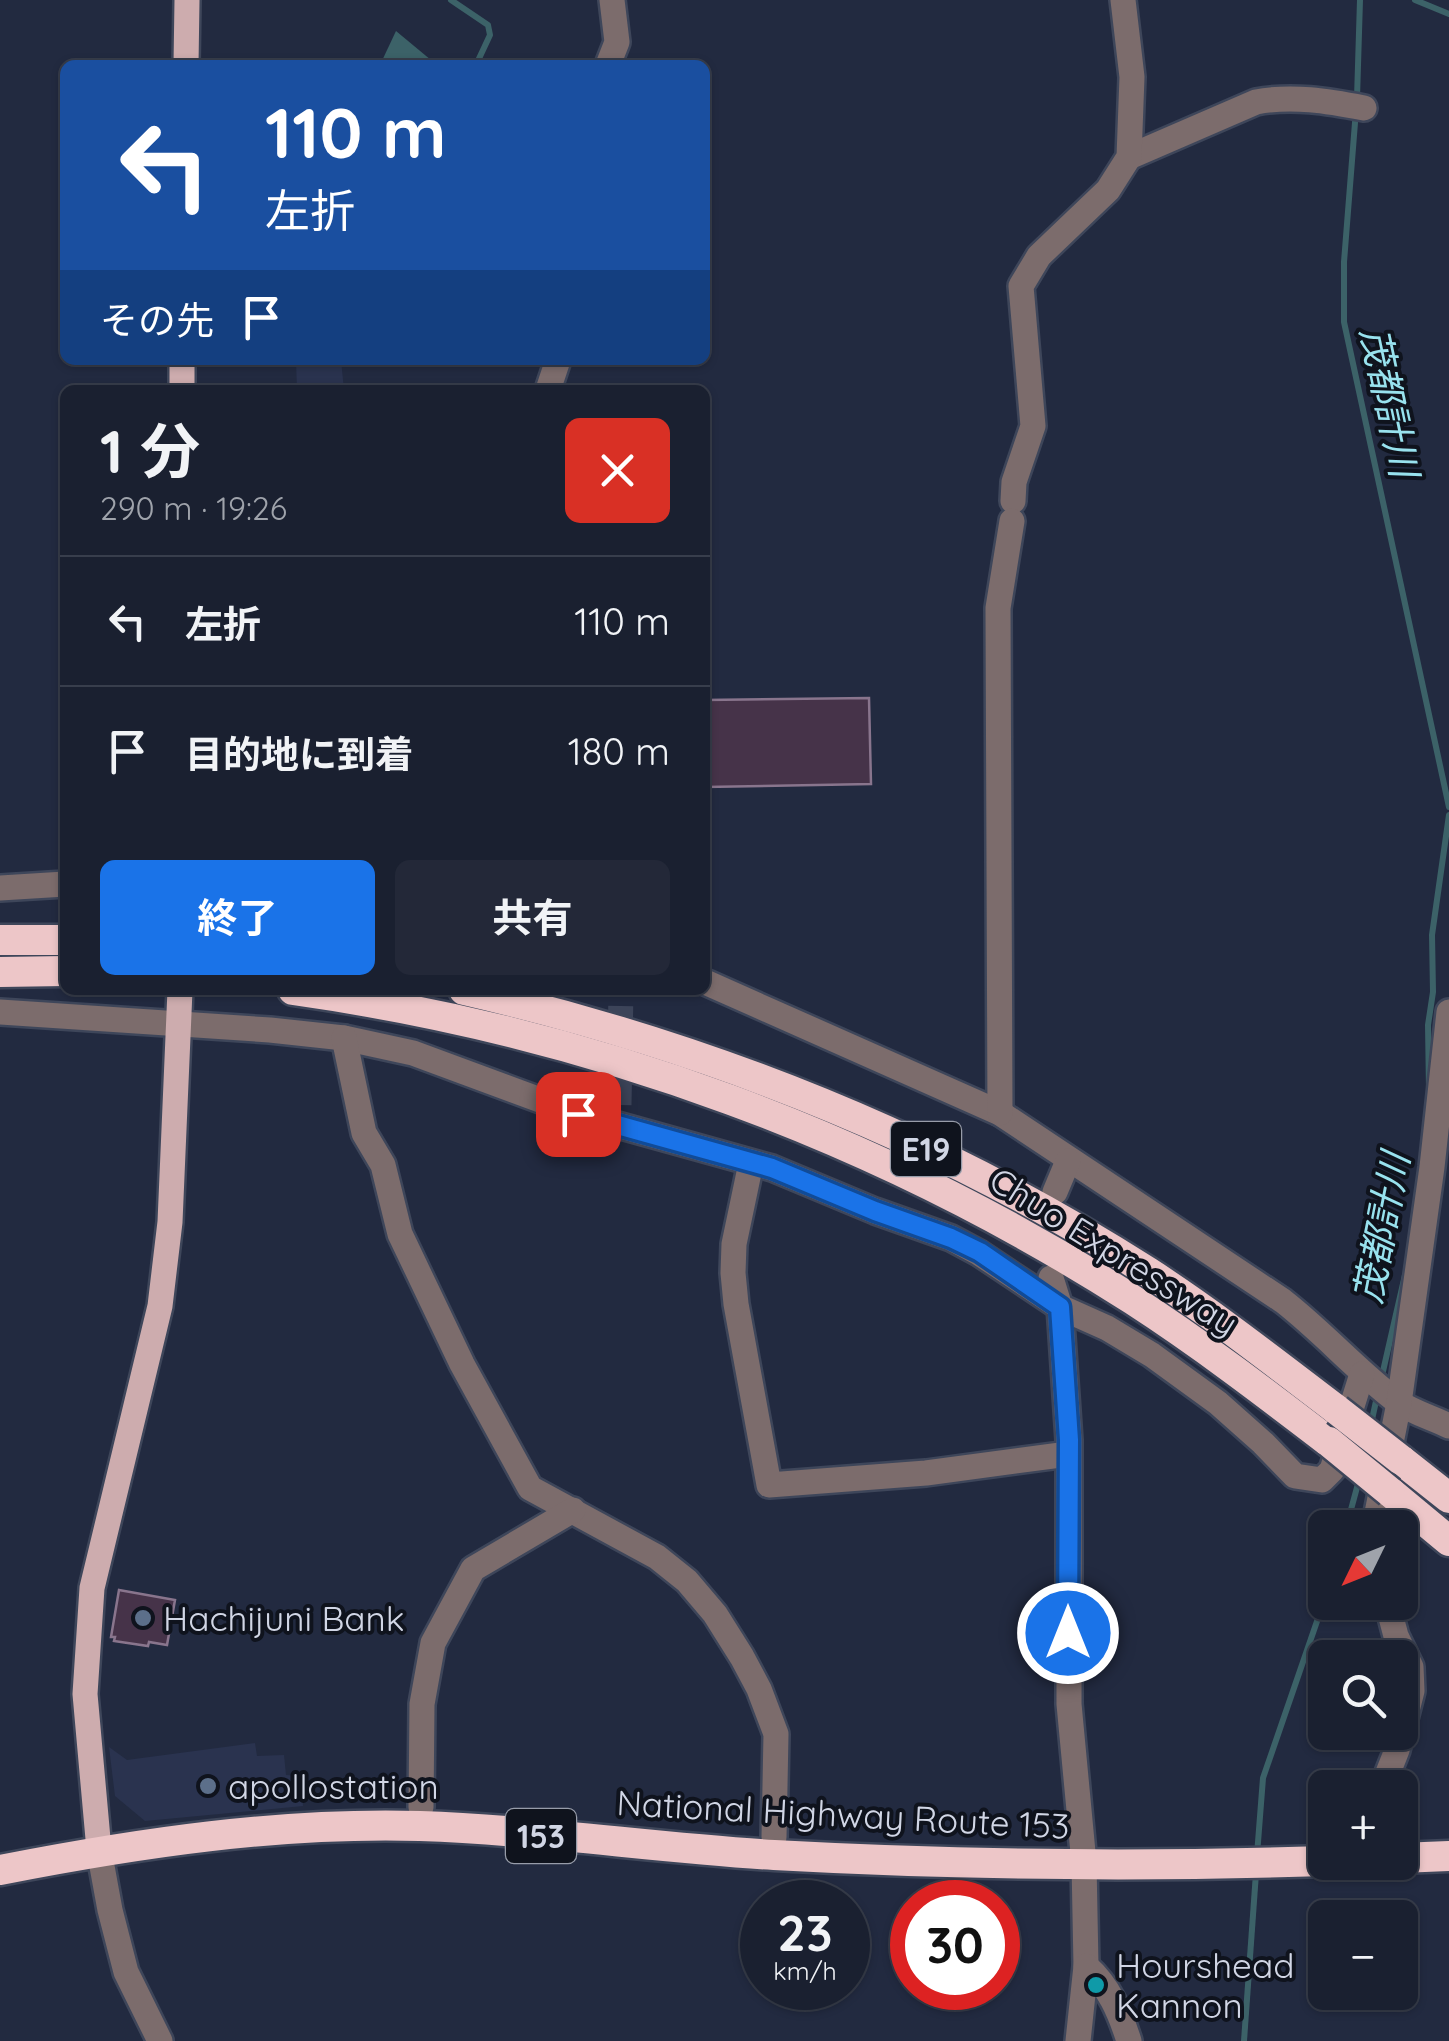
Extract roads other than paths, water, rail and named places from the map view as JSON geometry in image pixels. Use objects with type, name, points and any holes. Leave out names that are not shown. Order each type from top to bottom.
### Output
[{"type":"highway","points":[[0,940],[60,940]]},
{"type":"highway","points":[[0,972],[60,972]]},
{"type":"highway","name":"Chuo Expressway","points":[[322,995],[425,1013],[604,1057],[719,1094],[832,1138],[933,1186],[1132,1300],[1234,1369],[1449,1540]]},
{"type":"highway","name":"Chuo Expressway","points":[[483,995],[612,1029],[844,1111],[1044,1210],[1149,1272],[1449,1498]]},
{"type":"highway","name":"National Highway Route 153","points":[[0,1870],[99,1850],[288,1830],[420,1826],[774,1854],[1084,1864],[1308,1861]]},
{"type":"highway","points":[[1418,1857],[1449,1856]]},
{"type":"main road","points":[[186,60],[187,0]]},
{"type":"main road","points":[[99,1850],[85,1694],[92,1588],[160,1306],[170,1222],[180,995]]},
{"type":"street","points":[[610,60],[617,42],[612,0]]},
{"type":"street","points":[[1000,1113],[998,608],[1014,482],[1033,426],[1022,286],[1039,256],[1108,190],[1129,156],[1132,77],[1123,0]]},
{"type":"street","points":[[1129,156],[1256,102],[1277,98],[1354,106]]},
{"type":"street","points":[[0,888],[60,884]]},
{"type":"street","points":[[710,984],[1000,1113],[1283,1301],[1380,1386],[1449,1426]]},
{"type":"street","points":[[1375,1510],[1380,1386],[1441,1170],[1449,1010]]},
{"type":"street","points":[[0,1012],[344,1038],[413,1053],[578,1114],[619,1115],[810,1182],[980,1252],[1060,1307],[1106,1328],[1218,1402],[1294,1476],[1322,1480],[1332,1470],[1380,1386]]},
{"type":"street","points":[[344,1038],[364,1133],[383,1165],[400,1234],[462,1364],[530,1488],[657,1557],[686,1581],[715,1614],[759,1688],[776,1734],[774,1837]]},
{"type":"street","points":[[1055,1192],[1068,1161]]},
{"type":"street","points":[[751,1163],[734,1244],[733,1273],[769,1486],[1068,1454]]},
{"type":"street","points":[[1051,1278],[1060,1307],[1068,1454],[1069,1704],[1084,1864],[1086,1966],[1078,2041]]},
{"type":"street","points":[[421,1807],[422,1704],[432,1643],[473,1569],[573,1510]]},
{"type":"street","points":[[1389,1770],[1412,1691],[1411,1666],[1392,1620]]},
{"type":"street","points":[[99,1850],[126,1972],[160,2041]]},
{"type":"street","points":[[1086,1966],[1098,1976],[1112,1999],[1129,2041]]},
{"type":"waterway","points":[[451,0],[488,25],[490,35],[478,60]]},
{"type":"waterway","name":"茂都計川","points":[[1357,98],[1360,0]]},
{"type":"waterway","points":[[1415,0],[1449,14]]},
{"type":"waterway","name":"茂都計川","points":[[1356,110],[1344,262],[1344,322],[1449,807]]},
{"type":"waterway","name":"茂都計川","points":[[1429,1090],[1432,935],[1449,815]]},
{"type":"waterway","name":"茂都計川","points":[[1381,1380],[1405,1275]]},
{"type":"waterway","name":"茂都計川","points":[[1371,1424],[1378,1392]]},
{"type":"waterway","name":"茂都計川","points":[[1351,1510],[1359,1480]]},
{"type":"waterway","name":"茂都計川","points":[[1257,1855],[1263,1778],[1317,1620]]},
{"type":"waterway","name":"茂都計川","points":[[1244,2041],[1256,1873]]},
{"type":"tunnel","points":[[619,1105],[621,995]]},
{"type":"place","name":"Hachijuni Bank","points":[[143,1618]]},
{"type":"place","name":"apollostation","points":[[208,1786]]},
{"type":"place","name":"Hourshead Kannon","points":[[1096,1985]]}]
